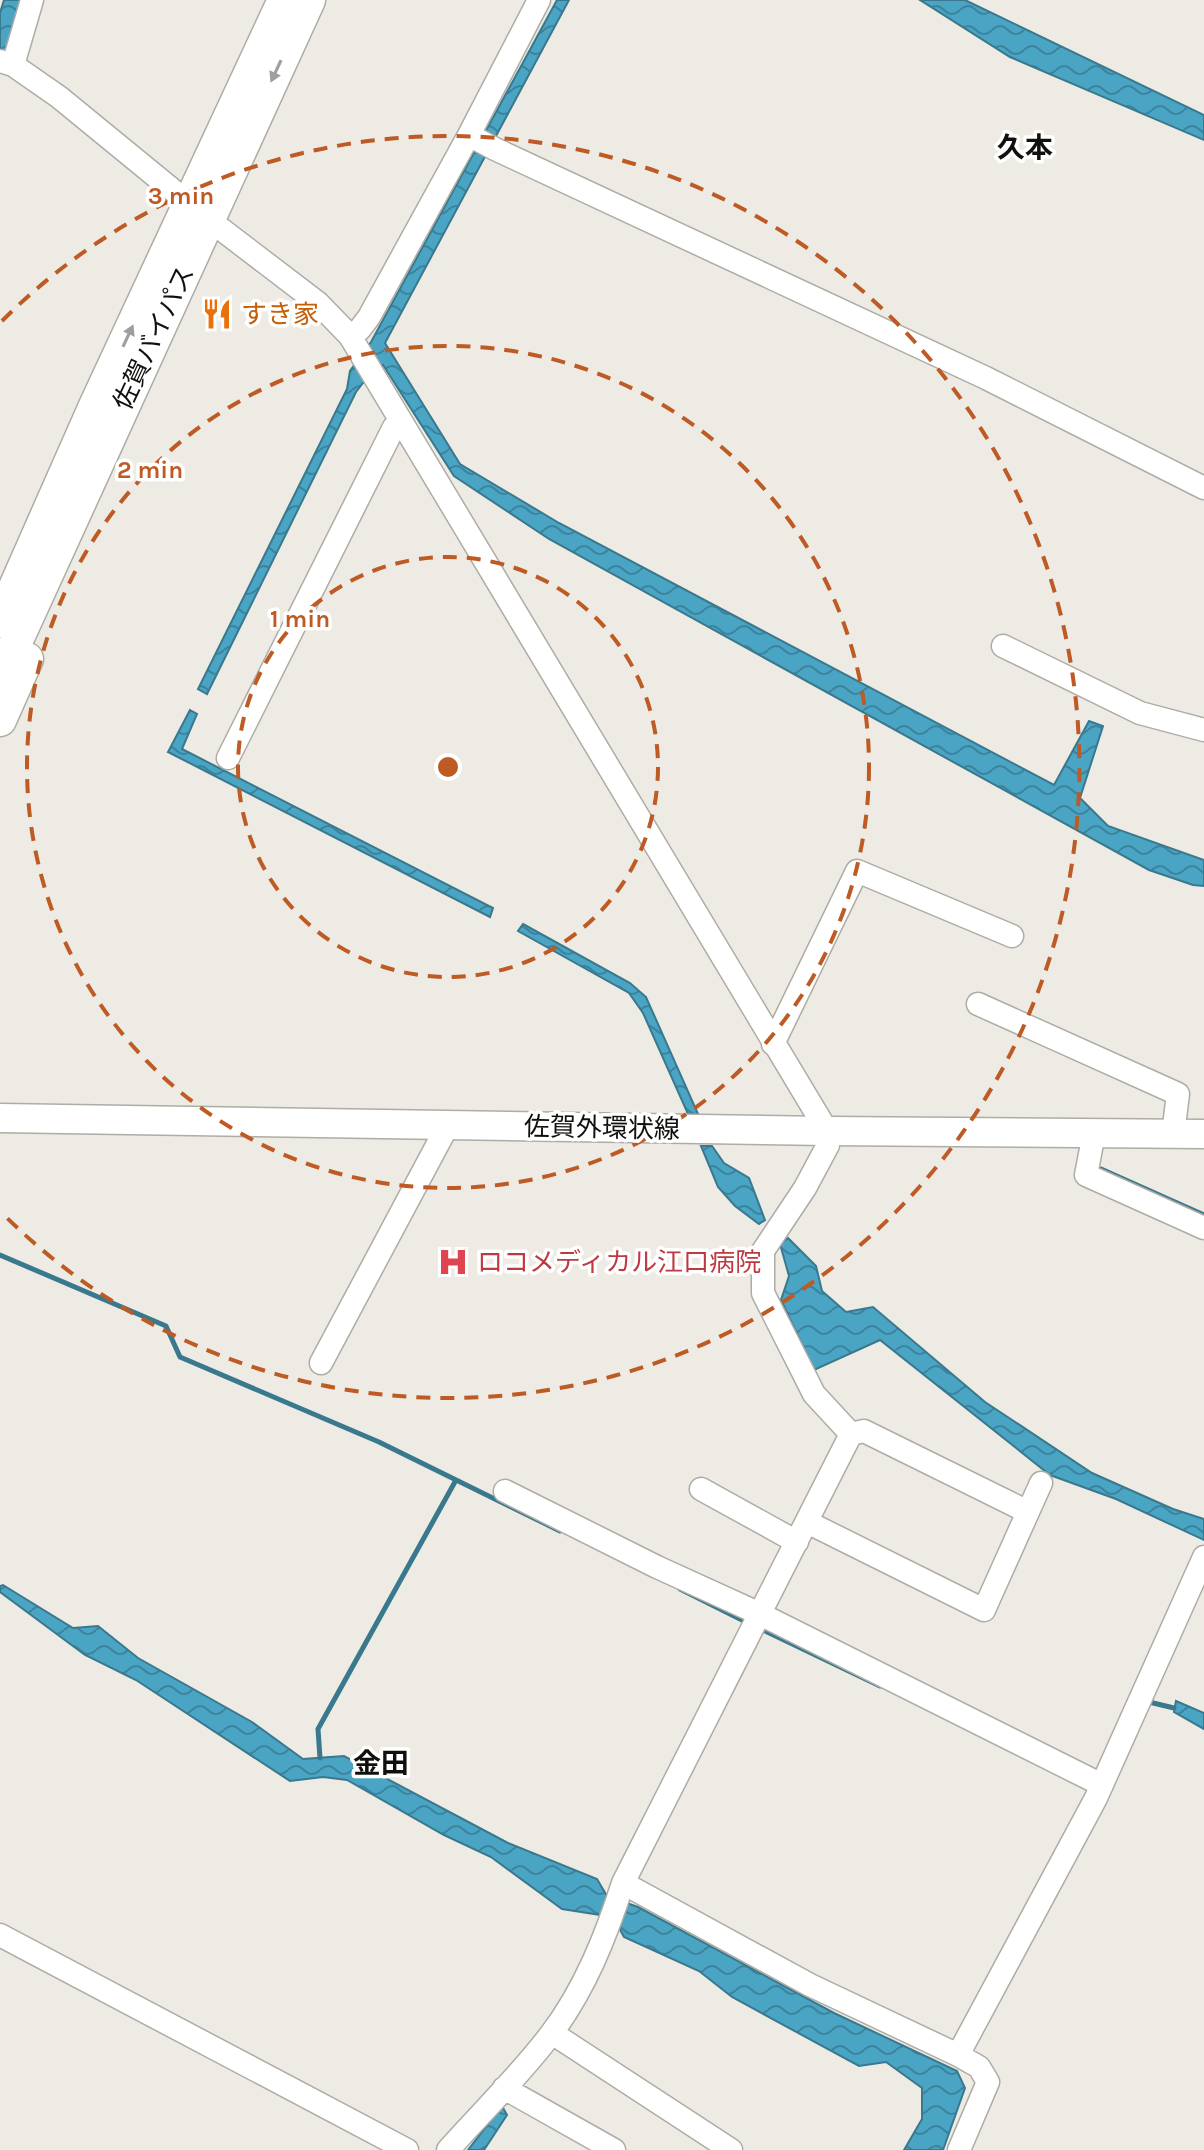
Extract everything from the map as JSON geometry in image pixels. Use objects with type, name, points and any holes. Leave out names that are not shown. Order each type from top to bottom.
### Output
[{"type":"highway","name":"佐賀バイパス","points":[[199,212],[284,0]]},
{"type":"highway","name":"佐賀バイパス","points":[[0,621],[107,412],[199,212],[309,0]]},
{"type":"highway","name":"佐賀バイパス","points":[[0,676],[107,412]]},
{"type":"highway","points":[[0,580],[58,456],[107,412]]},
{"type":"highway","points":[[0,720],[105,486],[107,412]]},
{"type":"main road","name":"佐賀外環状線","points":[[1,1123],[1204,1134]]},
{"type":"street","points":[[32,0],[7,63],[59,97],[199,212],[318,303],[355,344],[827,1131],[828,1145],[811,1177],[763,1251],[763,1293],[814,1394],[851,1434]]},
{"type":"street","points":[[355,344],[360,329],[481,141],[539,0]]},
{"type":"street","points":[[481,141],[986,378],[1204,488]]},
{"type":"street","points":[[228,758],[394,427],[402,423]]},
{"type":"street","points":[[1003,646],[1140,713],[1204,730]]},
{"type":"street","points":[[773,1044],[857,871],[1012,936]]},
{"type":"street","points":[[978,1004],[1178,1094],[1173,1134]]},
{"type":"street","points":[[321,1363],[448,1125]]},
{"type":"street","points":[[1094,1133],[1086,1175],[1204,1228]]},
{"type":"street","points":[[851,1434],[864,1431],[1028,1512]]},
{"type":"street","points":[[448,2150],[552,2033],[587,1977],[622,1889],[851,1434]]},
{"type":"street","points":[[701,1489],[984,1610],[1041,1483]]},
{"type":"street","points":[[505,1491],[657,1567],[756,1623],[1099,1791]]},
{"type":"street","points":[[963,2058],[1099,1791],[1204,1557]]},
{"type":"street","points":[[622,1889],[979,2067],[988,2082],[959,2150]]},
{"type":"street","points":[[0,1935],[407,2150]]},
{"type":"street","points":[[552,2033],[731,2150]]},
{"type":"street","points":[[504,2088],[614,2150]]},
{"type":"water","points":[[4,0],[21,0],[0,71],[0,13]]},
{"type":"water","points":[[557,0],[569,0],[385,343],[460,464],[559,523],[1054,785],[1089,721],[1103,726],[1080,798],[1108,826],[1204,860],[1204,886],[1149,870],[549,539],[454,476],[383,365],[356,392],[207,694],[198,689],[347,389],[350,371],[371,342]]},
{"type":"water","points":[[920,0],[965,0],[1204,115],[1204,140],[1010,57]]},
{"type":"water","points":[[190,710],[197,714],[182,749],[493,908],[490,917],[168,752]]},
{"type":"water","points":[[523,924],[630,983],[646,997],[698,1114],[688,1114],[643,1013],[629,993],[518,931]]},
{"type":"water","points":[[701,1146],[712,1146],[724,1163],[749,1178],[765,1220],[759,1224],[735,1206],[718,1187]]},
{"type":"water","points":[[788,1238],[816,1266],[822,1291],[846,1312],[873,1307],[985,1402],[1092,1473],[1173,1509],[1204,1519],[1204,1540],[1116,1499],[1050,1475],[880,1340],[814,1370],[781,1300],[789,1276],[780,1244]]},
{"type":"water","points":[[3,1585],[73,1628],[98,1626],[138,1658],[252,1722],[303,1759],[344,1756],[508,1843],[597,1879],[607,1896],[638,1907],[834,2013],[957,2071],[965,2088],[943,2150],[904,2150],[922,2119],[922,2088],[886,2062],[859,2066],[732,1997],[699,1971],[624,1937],[613,1917],[562,1909],[491,1857],[444,1835],[347,1780],[323,1777],[290,1781],[136,1680],[85,1655],[0,1592]]},
{"type":"water","points":[[1176,1701],[1204,1713],[1204,1729],[1174,1712]]},
{"type":"water","points":[[502,2106],[507,2115],[484,2150],[468,2150]]},
{"type":"waterway","points":[[1101,1169],[1204,1215]]},
{"type":"waterway","points":[[0,1255],[166,1326],[180,1357],[379,1442],[560,1531]]},
{"type":"waterway","points":[[320,1758],[318,1729],[456,1480]]},
{"type":"waterway","points":[[680,1589],[750,1624]]},
{"type":"waterway","points":[[759,1628],[880,1686]]},
{"type":"waterway","points":[[1147,1706],[1149,1702],[1174,1708]]},
{"type":"place","name":"すき家","points":[[217,314]]},
{"type":"place","name":"ロコメディカル江口病院","points":[[453,1262]]},
{"type":"district","name":"久本","points":[[1025,147]]},
{"type":"district","name":"金田","points":[[381,1763]]}]
